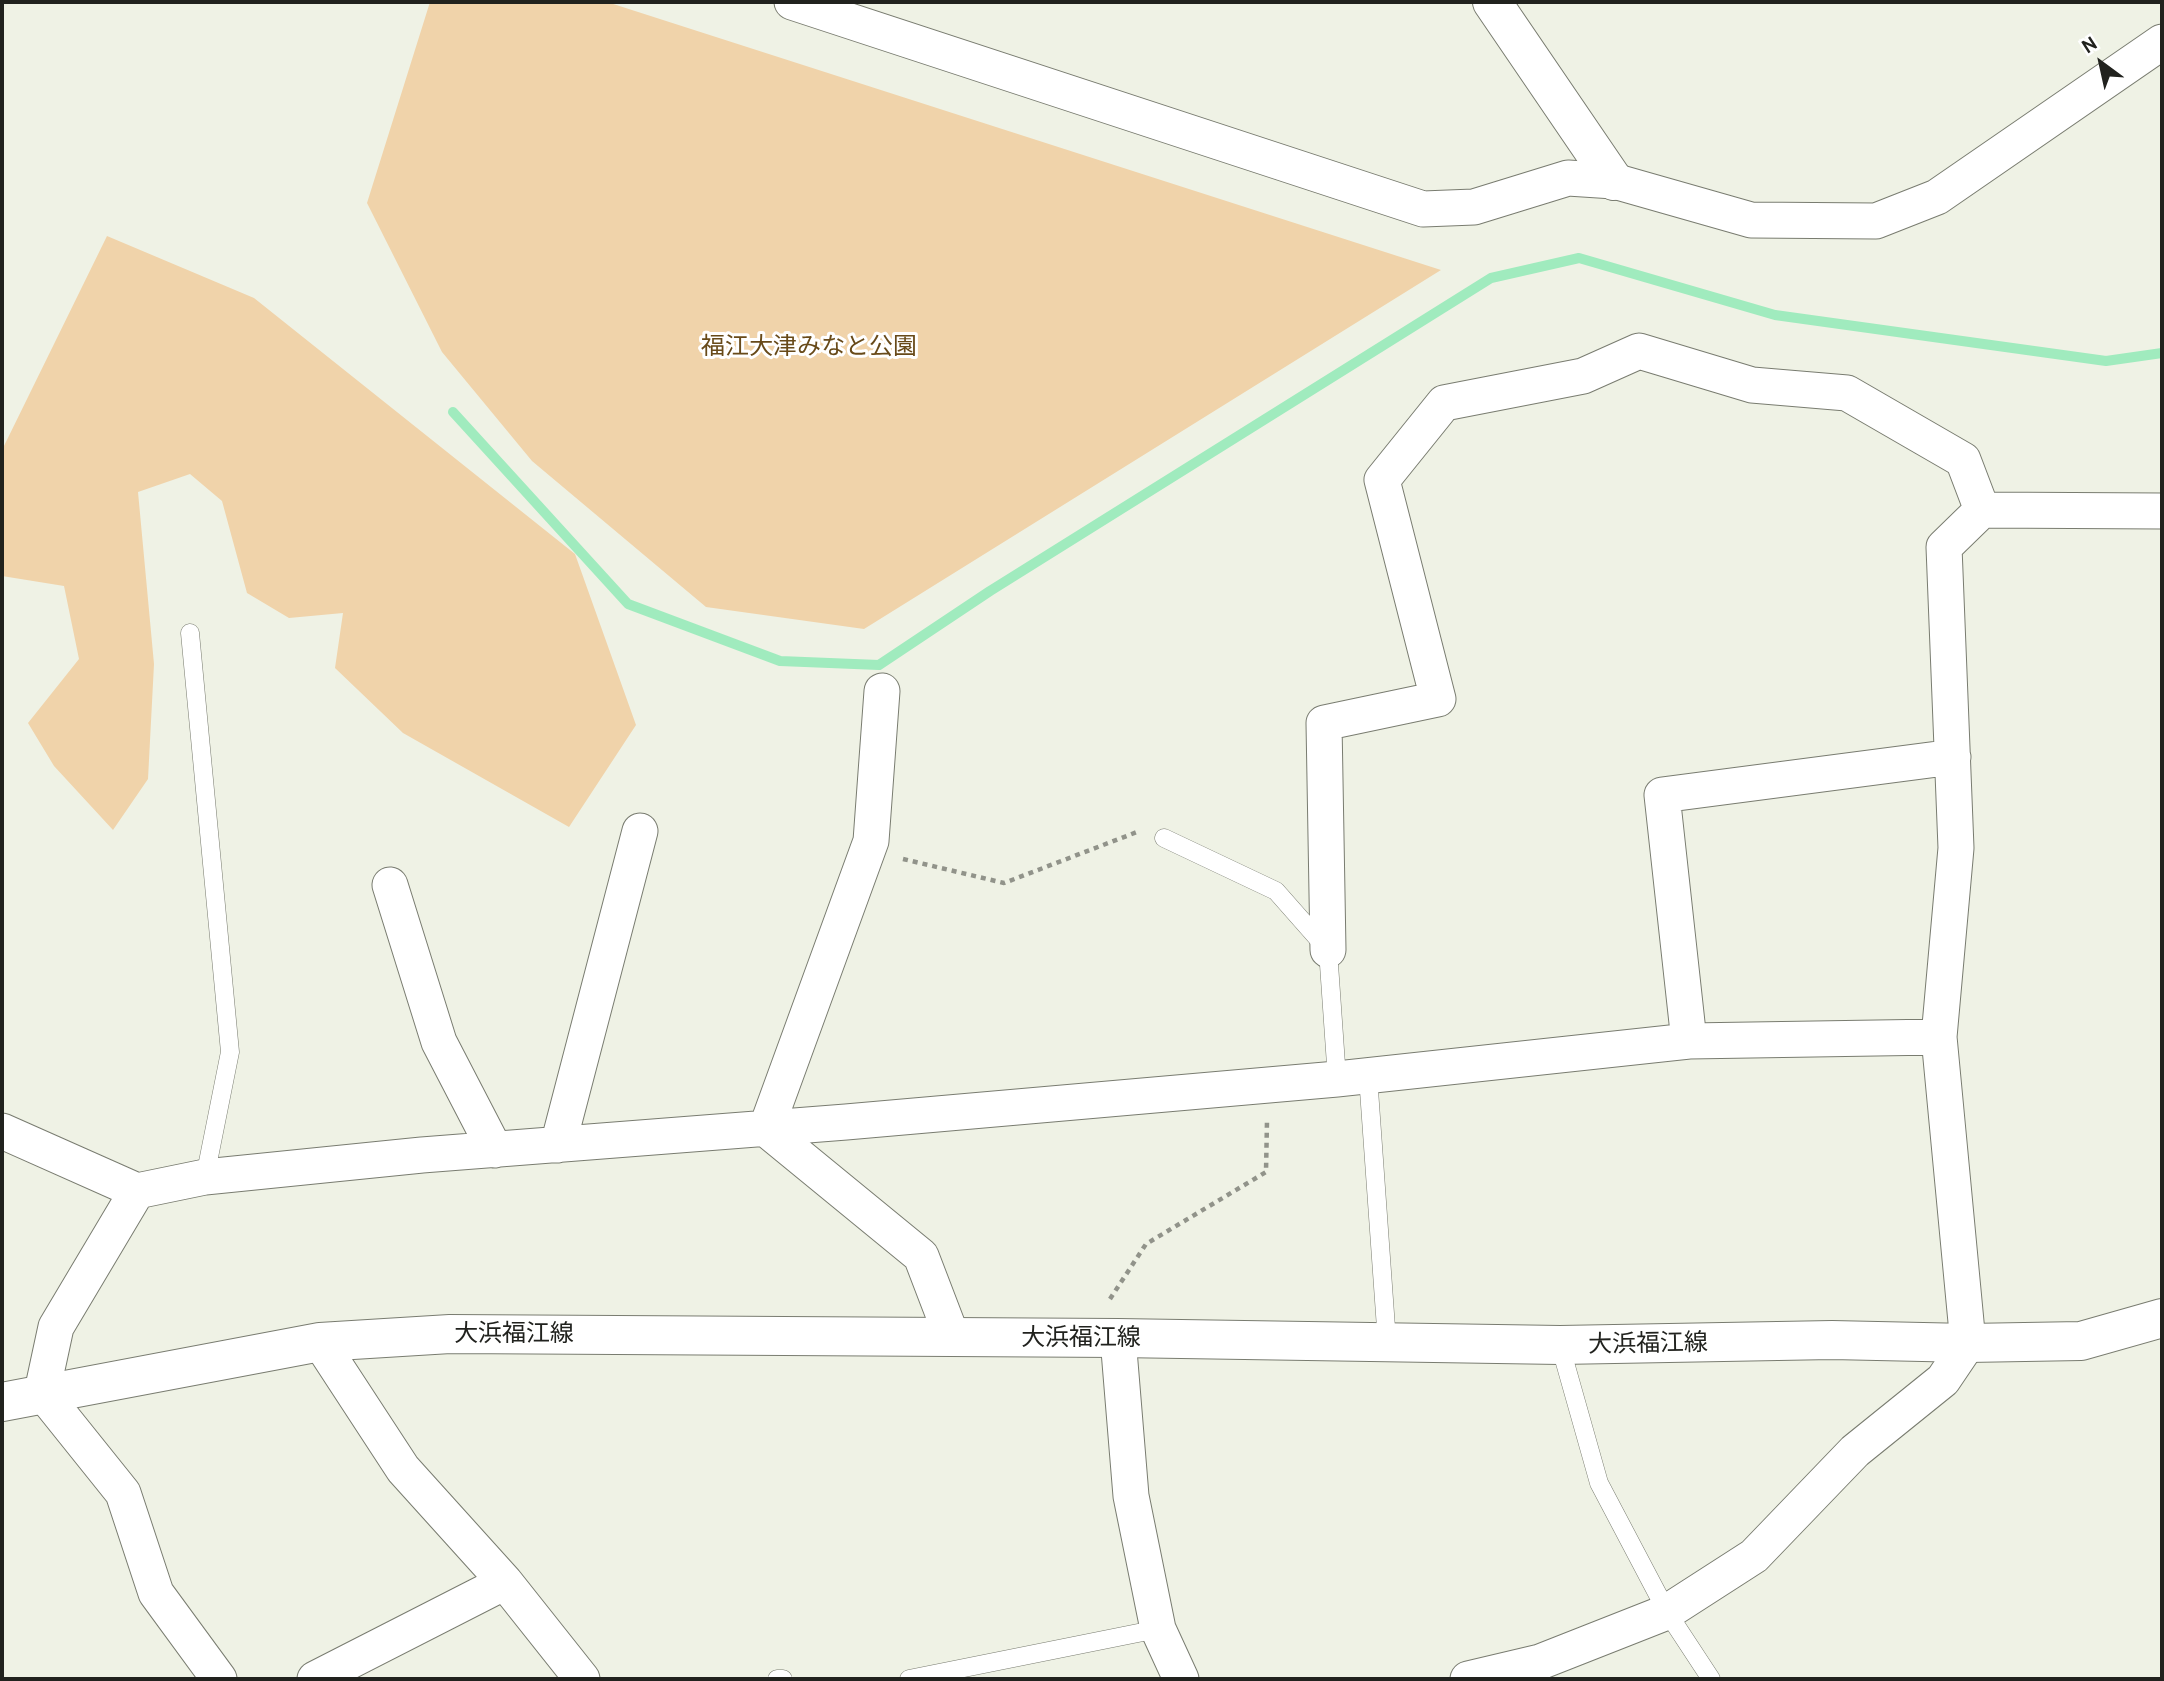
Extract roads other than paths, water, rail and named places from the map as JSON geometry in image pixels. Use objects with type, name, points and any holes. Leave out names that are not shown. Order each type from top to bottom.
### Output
[{"type":"main road","points":[[1492,2],[1614,181]]},
{"type":"main road","name":"大浜福江線","points":[[2,1402],[42,1392],[320,1342],[450,1334],[1101,1338],[1560,1345],[1832,1340],[1968,1343],[2081,1341],[2162,1318]]},
{"type":"street","points":[[792,2],[1423,209],[1474,207],[1568,178],[1614,181],[1751,220],[1876,221],[1937,197],[2162,42]]},
{"type":"street","points":[[1328,950],[1324,723],[1438,699],[1382,480],[1444,404],[1583,376],[1639,351],[1752,385],[1847,393],[1963,460],[1982,510]]},
{"type":"street","points":[[1468,1679],[1540,1662],[1667,1612],[1754,1556],[1855,1451],[1943,1380],[1968,1343],[1939,1037],[1956,848],[1944,547],[1982,510],[2162,511]]},
{"type":"street","points":[[766,1129],[872,841],[882,691]]},
{"type":"street","points":[[1689,1041],[1662,795],[1952,757]]},
{"type":"street","points":[[558,1145],[640,831]]},
{"type":"street","points":[[390,885],[439,1042],[495,1150]]},
{"type":"street","points":[[2,1131],[137,1191],[205,1177],[1268,1085],[1689,1041],[1939,1037]]},
{"type":"street","points":[[766,1129],[921,1256],[952,1337]]},
{"type":"street","points":[[137,1191],[56,1327],[42,1392],[123,1493],[156,1593],[219,1679]]},
{"type":"street","points":[[1101,1338],[1158,1629],[1181,1679]]},
{"type":"street","points":[[320,1342],[403,1469],[505,1582],[582,1679]]},
{"type":"street","points":[[315,1679],[505,1582]]},
{"type":"lane","points":[[190,633],[230,1052],[205,1177]]},
{"type":"lane","points":[[1164,838],[1276,891],[1328,950],[1353,1077],[1387,1342]]},
{"type":"lane","points":[[1560,1345],[1599,1483],[1667,1612],[1710,1679]]},
{"type":"lane","points":[[909,1679],[1158,1629]]},
{"type":"lane","points":[[776,1679],[783,1679]]},
{"type":"waterway","points":[[453,412],[628,604],[780,661],[879,665],[990,591],[1491,278],[1579,258],[1775,315],[2106,361],[2162,353]]},
{"type":"park label","name":"福江大津みなと公園","points":[[809,347]]}]
